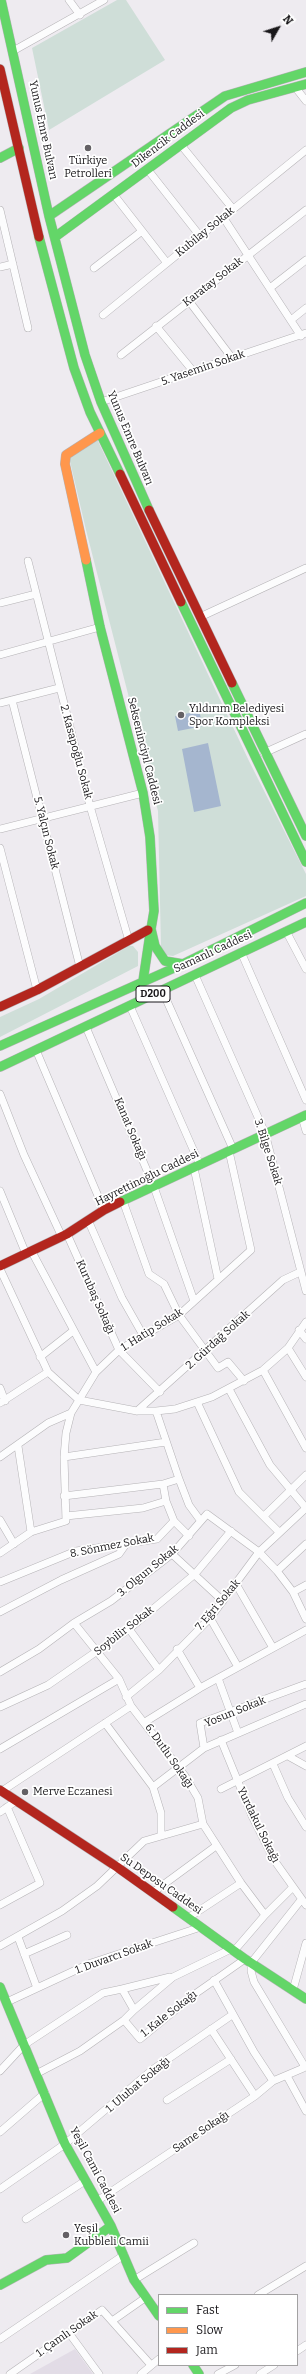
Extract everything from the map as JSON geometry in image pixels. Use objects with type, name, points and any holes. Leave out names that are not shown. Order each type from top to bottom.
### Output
[{"type":"main road","name":"Yunus Emre Bulvarı","points":[[1,0],[14,51],[55,237],[85,355],[101,402],[119,446],[264,753],[306,836]]},
{"type":"main road","name":"Yunus Emre Bulvarı","points":[[0,69],[39,238],[74,368],[100,433],[306,862]]},
{"type":"main road","name":"Dikencik Caddesi","points":[[50,216],[225,96],[306,72]]},
{"type":"main road","name":"Dikencik Caddesi","points":[[55,237],[231,108],[248,100],[306,84]]},
{"type":"main road","points":[[0,150],[34,145]]},
{"type":"main road","points":[[0,158],[19,148]]},
{"type":"main road","name":"Sekseninciyıl Caddesi","points":[[100,433],[71,450],[66,455],[65,464],[100,627],[143,793],[150,837],[154,912],[143,981]]},
{"type":"main road","name":"Samanlı Caddesi","points":[[0,1046],[183,964],[306,903]]},
{"type":"main road","name":"Samanlı Caddesi","points":[[0,1067],[241,952],[286,931],[305,924]]},
{"type":"main road","points":[[0,1008],[37,990],[151,929],[155,946],[165,961],[183,964]]},
{"type":"main road","name":"Hayrettinoğlu Caddesi","points":[[0,1267],[64,1235],[104,1210],[122,1201],[304,1116]]},
{"type":"main road","name":"Su Deposu Caddesi","points":[[1,1790],[117,1867],[232,1950],[306,1999]]},
{"type":"main road","name":"Yeşil Cami Caddesi","points":[[3,1995],[65,2144],[111,2226],[134,2280],[158,2315]]},
{"type":"main road","points":[[0,2285],[46,2260],[68,2258],[111,2226]]},
{"type":"street","points":[[69,0],[80,15]]},
{"type":"street","points":[[14,51],[80,15],[104,0]]},
{"type":"street","points":[[295,87],[306,101]]},
{"type":"street","points":[[181,145],[233,209]]},
{"type":"street","name":"Kubilay Sokak","points":[[103,314],[306,150]]},
{"type":"street","points":[[148,170],[200,236]]},
{"type":"street","points":[[114,195],[167,263]]},
{"type":"street","points":[[0,210],[28,328]]},
{"type":"street","name":"Karatay Sokak","points":[[121,355],[156,326],[306,210]]},
{"type":"street","points":[[223,217],[291,320],[303,334]]},
{"type":"street","points":[[94,268],[142,231]]},
{"type":"street","points":[[270,288],[306,260]]},
{"type":"street","points":[[0,267],[13,264]]},
{"type":"street","points":[[189,301],[232,358]]},
{"type":"street","points":[[291,320],[306,308]]},
{"type":"street","points":[[156,326],[193,371]]},
{"type":"street","name":"5. Yasemin Sokak","points":[[101,402],[303,334]]},
{"type":"street","name":"2. Kasapoğlu Sokak","points":[[28,562],[47,642],[90,806],[129,941]]},
{"type":"street","points":[[200,617],[306,568]]},
{"type":"street","points":[[0,603],[36,594]]},
{"type":"street","points":[[0,655],[100,627]]},
{"type":"street","points":[[0,703],[59,688]]},
{"type":"street","name":"5. Yalçın Sokak","points":[[12,700],[80,967]]},
{"type":"street","points":[[264,753],[306,734]]},
{"type":"street","points":[[0,829],[143,793]]},
{"type":"street","points":[[0,848],[37,990]]},
{"type":"street","points":[[286,931],[306,969]]},
{"type":"street","points":[[241,952],[306,1100]]},
{"type":"street","name":"3. Bilge Sokak","points":[[194,975],[265,1133],[306,1291]]},
{"type":"street","points":[[162,990],[231,1150]]},
{"type":"street","points":[[130,1006],[197,1167],[218,1279]]},
{"type":"street","name":"Kanat Sokağı","points":[[86,1027],[154,1187],[194,1301]]},
{"type":"street","points":[[36,1050],[104,1210]]},
{"type":"street","name":"Kurubaş Sokağı","points":[[0,1094],[24,1155],[119,1350],[160,1392]]},
{"type":"street","points":[[304,1116],[306,1131]]},
{"type":"street","name":"1. Hatip Sokak","points":[[66,1518],[64,1496],[64,1457],[66,1433],[71,1413],[96,1372],[119,1350],[179,1315],[251,1250],[231,1150]]},
{"type":"street","points":[[0,1191],[29,1252],[96,1372]]},
{"type":"street","points":[[122,1201],[149,1274],[164,1284],[179,1315],[218,1368],[228,1362],[244,1381]]},
{"type":"street","points":[[88,1220],[122,1298],[143,1335]]},
{"type":"street","points":[[0,1267],[48,1372],[79,1400],[137,1411],[175,1409],[229,1389],[263,1370],[288,1348],[299,1330],[306,1322]]},
{"type":"street","name":"2. Gürdağ Sokak","points":[[137,1411],[205,1352],[283,1280],[300,1272]]},
{"type":"street","points":[[299,1330],[306,1339]]},
{"type":"street","points":[[40,1357],[73,1331]]},
{"type":"street","points":[[288,1348],[306,1377]]},
{"type":"street","points":[[263,1370],[306,1448]]},
{"type":"street","points":[[0,1388],[3,1402],[48,1372]]},
{"type":"street","points":[[229,1389],[270,1465],[306,1508]]},
{"type":"street","points":[[197,1402],[239,1492],[279,1532]]},
{"type":"street","points":[[156,1411],[189,1505],[200,1520],[207,1514],[259,1552],[277,1571],[293,1592],[306,1619]]},
{"type":"street","points":[[0,1457],[18,1446],[48,1423],[71,1413]]},
{"type":"street","points":[[64,1457],[166,1442]]},
{"type":"street","points":[[18,1446],[31,1532]]},
{"type":"street","points":[[264,1516],[289,1489],[306,1475]]},
{"type":"street","points":[[64,1496],[162,1484],[179,1480]]},
{"type":"street","points":[[162,1484],[166,1501],[174,1521],[189,1536]]},
{"type":"street","points":[[0,1553],[31,1532],[66,1518],[143,1508],[166,1501]]},
{"type":"street","name":"7. Eğri Sokak","points":[[126,1697],[159,1670],[210,1618],[259,1552],[306,1508]]},
{"type":"street","points":[[0,1520],[14,1544]]},
{"type":"street","name":"3. Olgun Sokak","points":[[0,1672],[39,1649],[74,1623],[110,1601],[172,1554],[189,1536],[200,1520]]},
{"type":"street","name":"8. Sönmez Sokak","points":[[0,1582],[76,1551],[157,1539],[174,1521]]},
{"type":"street","name":"Soybilir Sokak","points":[[0,1707],[48,1685],[129,1629],[195,1574],[231,1531]]},
{"type":"street","points":[[0,1612],[61,1580],[119,1554],[126,1544]]},
{"type":"street","points":[[277,1571],[306,1544]]},
{"type":"street","points":[[172,1554],[223,1601]]},
{"type":"street","points":[[236,1584],[273,1648]]},
{"type":"street","points":[[293,1592],[306,1585]]},
{"type":"street","points":[[210,1618],[238,1667]]},
{"type":"street","name":"6. Dutlu Sokağı","points":[[74,1623],[96,1653],[118,1679],[131,1706],[146,1722],[178,1767],[198,1798],[203,1824],[241,1883],[265,1915]]},
{"type":"street","points":[[129,1629],[159,1670]]},
{"type":"street","points":[[146,1722],[200,1688],[306,1630]]},
{"type":"street","points":[[178,1649],[200,1688]]},
{"type":"street","points":[[218,1678],[238,1733]]},
{"type":"street","points":[[0,1749],[118,1679]]},
{"type":"street","name":"Yosun Sokak","points":[[204,1748],[200,1723],[306,1684]]},
{"type":"street","points":[[153,1787],[204,1748],[306,1704]]},
{"type":"street","points":[[1,1790],[131,1706]]},
{"type":"street","points":[[105,1723],[153,1787],[161,1813],[160,1836]]},
{"type":"street","name":"Yurdakul Sokağı","points":[[221,1740],[237,1782],[274,1860],[304,1903]]},
{"type":"street","points":[[221,1789],[306,1746]]},
{"type":"street","points":[[288,1756],[306,1766]]},
{"type":"street","points":[[273,1764],[288,1798],[306,1828]]},
{"type":"street","points":[[0,1812],[16,1800]]},
{"type":"street","points":[[0,1905],[40,1883],[7,1808]]},
{"type":"street","points":[[0,1946],[18,1937],[80,1899],[97,1886],[144,1841],[203,1824]]},
{"type":"street","points":[[152,1893],[216,1846]]},
{"type":"street","points":[[188,1918],[241,1883]]},
{"type":"street","points":[[0,2071],[24,2045],[103,1992],[173,1977],[232,1950],[293,1887]]},
{"type":"street","name":"1. Kale Sokağı","points":[[124,2020],[140,2039],[214,1980],[248,1961],[304,1903]]},
{"type":"street","name":"1. Duvarcı Sokak","points":[[3,1995],[37,1988],[91,1963],[201,1927]]},
{"type":"street","points":[[24,1954],[68,1935]]},
{"type":"street","points":[[18,1937],[37,1988]]},
{"type":"street","points":[[293,1990],[306,1943]]},
{"type":"street","points":[[248,1961],[254,1982],[306,2067]]},
{"type":"street","points":[[36,2074],[80,2051],[124,2020],[173,1977]]},
{"type":"street","points":[[214,1980],[232,2015],[273,2081]]},
{"type":"street","points":[[122,1989],[134,2010]]},
{"type":"street","name":"1. Ulubat Sokağı","points":[[0,2189],[65,2144],[152,2070],[232,2015]]},
{"type":"street","points":[[211,2029],[255,2096]]},
{"type":"street","points":[[167,2100],[231,2059]]},
{"type":"street","name":"Same Sokağı","points":[[97,2201],[255,2096],[273,2081],[306,2067]]},
{"type":"street","points":[[287,2076],[306,2111]]},
{"type":"street","points":[[0,2132],[45,2093]]},
{"type":"street","points":[[26,2219],[85,2181]]},
{"type":"street","points":[[134,2280],[194,2243]]},
{"type":"street","points":[[0,2339],[124,2255]]},
{"type":"street","points":[[260,2294],[306,2266]]},
{"type":"street","points":[[112,2321],[145,2298]]},
{"type":"street","name":"1. Çamlı Sokak","points":[[10,2374],[102,2310],[151,2365]]},
{"type":"street","points":[[69,2333],[99,2374]]},
{"type":"street","points":[[141,2374],[158,2360]]},
{"type":"street","points":[[218,2374],[233,2366]]},
{"type":"street","points":[[260,2374],[272,2366]]},
{"type":"shaded area","points":[[117,0],[126,0],[165,60],[49,130],[32,48]]},
{"type":"shaded area","name":"Yıldırım Belediyesi Spor Kompleksi","points":[[97,439],[249,761],[306,874],[306,896],[173,956],[165,955],[161,948],[158,811],[86,530],[69,457]]},
{"type":"shaded area","points":[[129,946],[133,946],[138,952],[138,966],[0,1037],[0,1017],[39,999]]},
{"type":"shaded area","points":[[75,2349],[93,2374],[30,2374]]},
{"type":"water","points":[[199,711],[203,726],[178,731],[175,716]]},
{"type":"water","points":[[208,743],[221,806],[194,812],[182,749]]},
{"type":"traffic: fast","points":[[1,0],[49,216],[85,355],[101,402],[149,510]]},
{"type":"traffic: fast","points":[[49,216],[225,96],[306,72]]},
{"type":"traffic: fast","points":[[55,237],[231,108],[248,100],[306,84]]},
{"type":"traffic: fast","points":[[0,158],[19,148]]},
{"type":"traffic: fast","points":[[39,237],[74,368],[90,412],[120,474]]},
{"type":"traffic: fast","points":[[86,560],[100,627],[143,793],[150,837],[154,911],[151,929],[148,930]]},
{"type":"traffic: fast","points":[[181,602],[306,862]]},
{"type":"traffic: fast","points":[[232,683],[306,836]]},
{"type":"traffic: fast","points":[[0,1046],[183,964],[306,903]]},
{"type":"traffic: fast","points":[[0,1067],[306,922]]},
{"type":"traffic: fast","points":[[151,929],[155,946],[165,961],[183,964]]},
{"type":"traffic: fast","points":[[143,981],[150,934]]},
{"type":"traffic: fast","points":[[120,1202],[306,1115]]},
{"type":"traffic: fast","points":[[173,1907],[245,1959],[306,1999]]},
{"type":"traffic: fast","points":[[0,1987],[65,2144],[111,2226],[134,2280],[158,2315]]},
{"type":"traffic: fast","points":[[0,2285],[46,2260],[67,2258],[111,2226]]},
{"type":"traffic: fast","points":[[194,2366],[199,2374]]},
{"type":"traffic: slow","points":[[86,560],[65,464],[66,455],[100,433]]},
{"type":"traffic: jam","points":[[0,69],[39,237]]},
{"type":"traffic: jam","points":[[120,474],[181,602]]},
{"type":"traffic: jam","points":[[149,510],[232,683]]},
{"type":"traffic: jam","points":[[0,1007],[37,990],[148,930]]},
{"type":"traffic: jam","points":[[0,1266],[67,1234],[104,1210],[120,1202]]},
{"type":"traffic: jam","points":[[0,1790],[117,1867],[173,1907]]},
{"type":"place","name":"Türkiye Petrolleri","points":[[88,148]]},
{"type":"place","name":"Yıldırım Belediyesi Spor Kompleksi","points":[[181,715]]},
{"type":"place","name":"Merve Eczanesi","points":[[25,1792]]},
{"type":"place","name":"Yeşil Kubbleli Camii","points":[[66,2235]]}]
